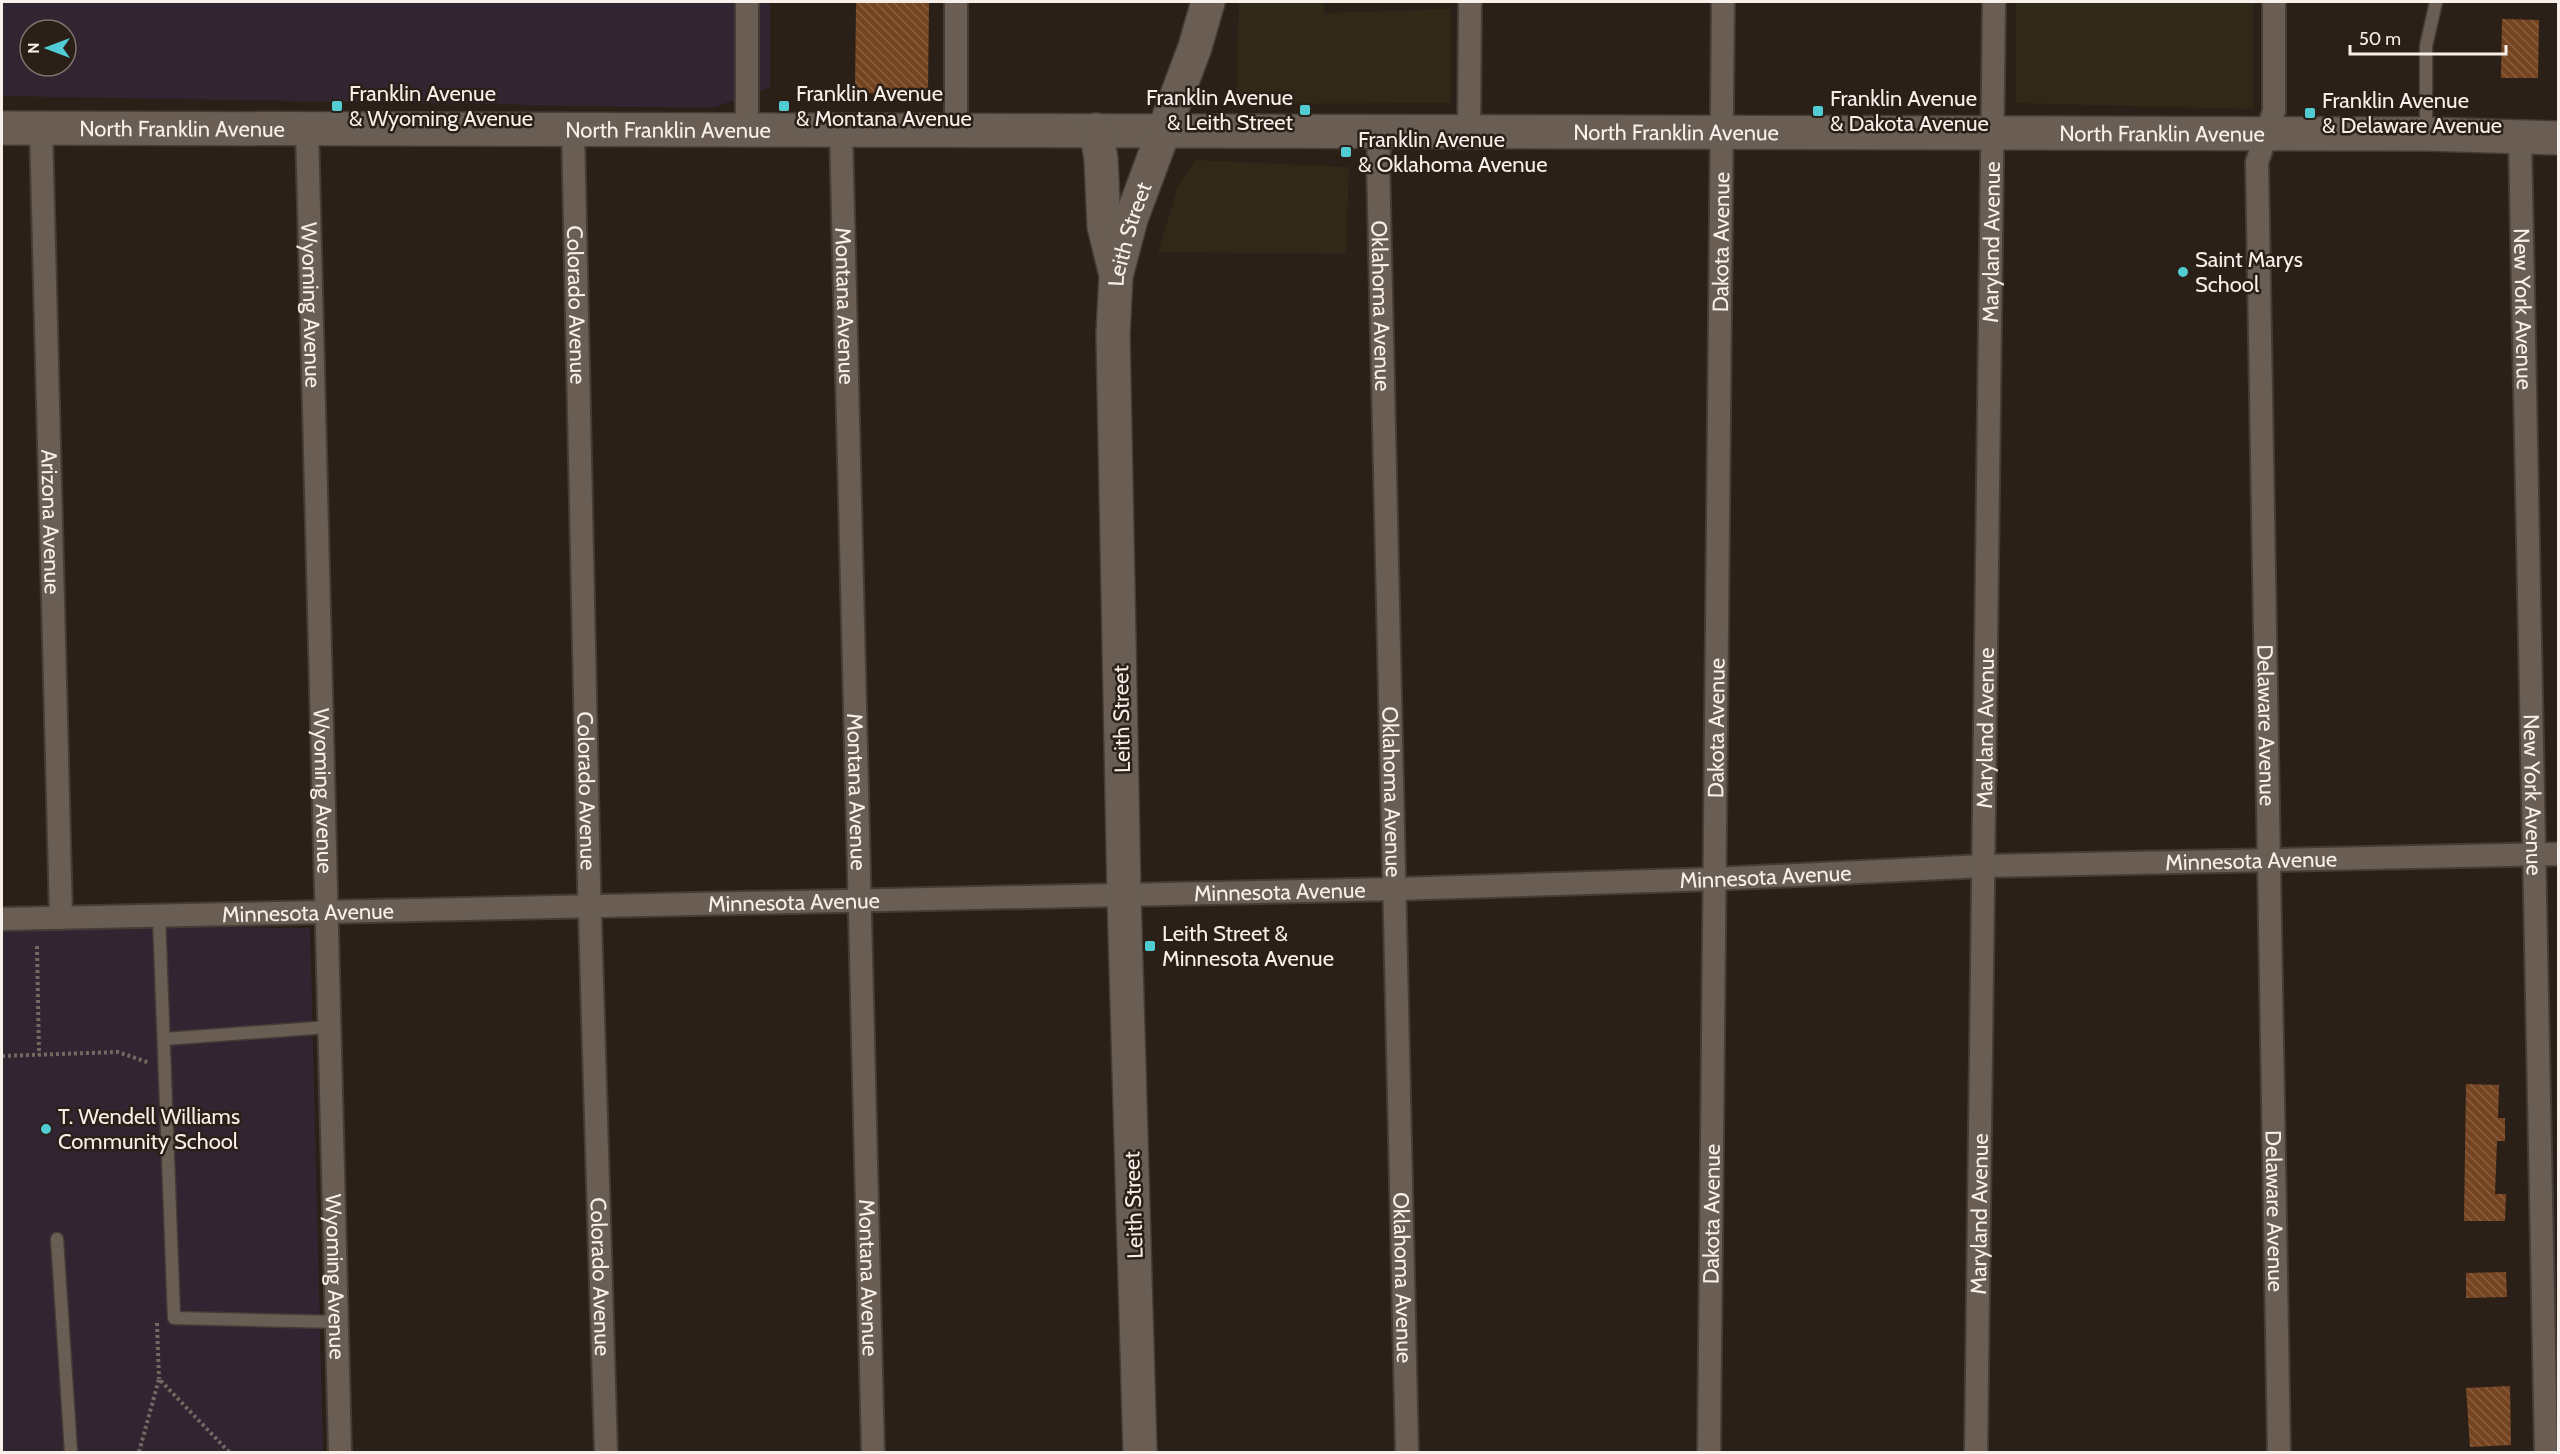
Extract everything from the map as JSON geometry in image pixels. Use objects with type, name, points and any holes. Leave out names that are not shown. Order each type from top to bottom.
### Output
[{"type":"street","points":[[747,2],[747,130]]},
{"type":"street","points":[[956,2],[956,130]]},
{"type":"street","name":"Leith Street","points":[[1140,1452],[1124,895],[1113,334],[1116,276],[1131,219],[1165,132],[1208,2]]},
{"type":"street","points":[[1469,132],[1470,2]]},
{"type":"street","name":"Dakota Avenue","points":[[1709,1452],[1723,2]]},
{"type":"street","name":"Maryland Avenue","points":[[1976,1452],[1994,2]]},
{"type":"street","name":"Delaware Avenue","points":[[2274,2],[2274,111],[2257,162],[2279,1452]]},
{"type":"street","name":"North Franklin Avenue","points":[[2,128],[2426,134],[2559,138]]},
{"type":"street","name":"Arizona Avenue","points":[[41,128],[61,918]]},
{"type":"street","name":"Wyoming Avenue","points":[[307,128],[340,1452]]},
{"type":"street","name":"Colorado Avenue","points":[[573,129],[590,906],[606,1452]]},
{"type":"street","name":"Montana Avenue","points":[[841,130],[873,1452]]},
{"type":"street","points":[[1096,130],[1101,159],[1104,226],[1116,276]]},
{"type":"street","name":"Oklahoma Avenue","points":[[1380,132],[1378,160],[1407,1452]]},
{"type":"street","name":"New York Avenue","points":[[2520,138],[2546,1452]]},
{"type":"street","name":"Minnesota Avenue","points":[[2,919],[1395,890],[1714,879],[1983,866],[2559,854]]},
{"type":"lane","points":[[2426,134],[2426,46],[2436,2]]},
{"type":"lane","points":[[159,917],[174,1318],[338,1322]]},
{"type":"lane","points":[[164,1039],[329,1027]]},
{"type":"lane","points":[[57,1239],[71,1452]]},
{"type":"path","points":[[37,946],[39,1055]]},
{"type":"path","points":[[2,1056],[118,1052],[151,1063]]},
{"type":"path","points":[[139,1452],[159,1379],[229,1452]]},
{"type":"shaded area","points":[[2,2],[770,2],[770,87],[712,108],[2,96]]},
{"type":"shaded area","points":[[1239,2],[1323,2],[1324,13],[1450,9],[1450,103],[1236,104]]},
{"type":"shaded area","points":[[2016,2],[2253,2],[2253,109],[2016,103]]},
{"type":"shaded area","points":[[1195,160],[1349,167],[1346,254],[1158,252],[1178,186]]},
{"type":"shaded area","points":[[2,925],[310,928],[323,1452],[2,1452]]},
{"type":"building","points":[[856,2],[929,2],[928,94],[855,93]]},
{"type":"building","points":[[2502,19],[2539,20],[2538,78],[2501,78]]},
{"type":"building","points":[[2466,1084],[2499,1085],[2498,1118],[2505,1118],[2505,1141],[2497,1141],[2495,1194],[2506,1194],[2505,1221],[2464,1221]]},
{"type":"building","points":[[2506,1272],[2507,1297],[2466,1298],[2466,1273]]},
{"type":"building","points":[[2510,1386],[2511,1445],[2470,1447],[2466,1388]]},
{"type":"place","name":"Franklin Avenue & Wyoming Avenue","points":[[337,106]]},
{"type":"place","name":"Franklin Avenue & Montana Avenue","points":[[784,106]]},
{"type":"place","name":"Franklin Avenue & Leith Street","points":[[1305,110]]},
{"type":"place","name":"Franklin Avenue & Dakota Avenue","points":[[1818,111]]},
{"type":"place","name":"Franklin Avenue & Delaware Avenue","points":[[2310,113]]},
{"type":"place","name":"Franklin Avenue & Oklahoma Avenue","points":[[1346,152]]},
{"type":"place","name":"Saint Marys School","points":[[2183,272]]},
{"type":"place","name":"Leith Street & Minnesota Avenue","points":[[1150,946]]},
{"type":"place","name":"T. Wendell Williams Community School","points":[[46,1129]]}]
